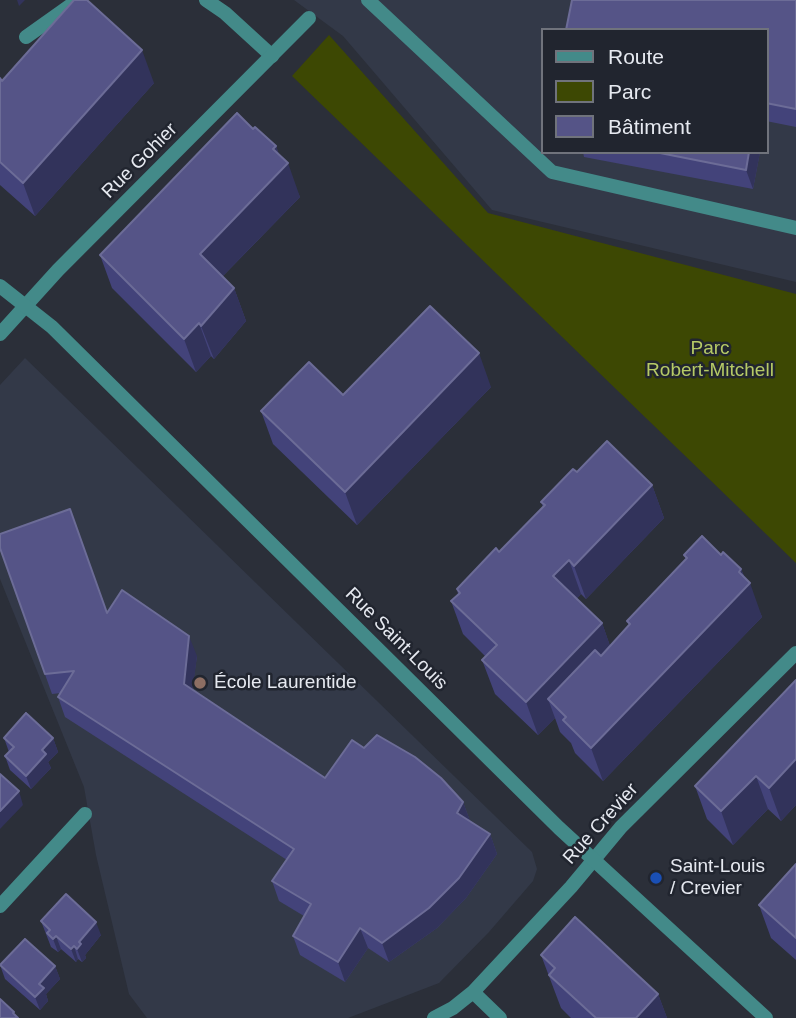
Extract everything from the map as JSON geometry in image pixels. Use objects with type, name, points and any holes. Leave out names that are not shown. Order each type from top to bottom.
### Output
[{"type":"street","points":[[26,37],[78,0]]},
{"type":"street","points":[[206,0],[225,13],[272,56]]},
{"type":"street","points":[[368,0],[552,172],[796,229]]},
{"type":"street","name":"Rue Gohier","points":[[0,334],[58,270],[309,18]]},
{"type":"street","name":"Rue Saint-Louis","points":[[0,286],[52,327],[592,860],[766,1018]]},
{"type":"street","name":"Rue Crevier","points":[[435,1018],[473,992],[571,887],[621,827],[796,653]]},
{"type":"street","points":[[0,906],[85,814]]},
{"type":"street","points":[[473,992],[500,1018]]},
{"type":"shaded area","points":[[294,0],[796,0],[796,282],[492,210],[343,36]]},
{"type":"shaded area","name":"École Laurentide","points":[[25,358],[532,852],[537,869],[533,881],[489,932],[439,983],[348,1018],[147,1018],[129,994],[96,855],[84,787],[0,579],[0,385]]},
{"type":"green space","name":"Parc Robert-Mitchell","points":[[329,35],[488,213],[796,294],[796,563],[292,76]]},
{"type":"building","points":[[74,0],[87,0],[142,50],[23,183],[0,162],[0,78],[2,81]]},
{"type":"building","points":[[572,0],[796,0],[796,109],[768,103],[768,28],[566,28]]},
{"type":"building","points":[[237,113],[276,146],[273,149],[288,163],[200,254],[234,288],[201,326],[199,323],[184,339],[100,255]]},
{"type":"building","points":[[665,154],[749,154],[746,170]]},
{"type":"building","points":[[430,306],[479,353],[345,492],[261,411],[309,362],[343,395]]},
{"type":"building","points":[[607,441],[652,485],[574,566],[569,560],[553,576],[602,623],[526,702],[482,660],[497,645],[451,601],[460,593],[457,589],[496,548],[499,552],[545,505],[541,502],[573,469],[577,472]]},
{"type":"building","points":[[70,509],[107,613],[122,590],[189,636],[184,684],[325,778],[352,740],[364,748],[377,735],[415,757],[441,778],[463,802],[457,813],[490,834],[459,878],[429,908],[382,943],[360,928],[338,962],[293,936],[311,904],[272,881],[294,849],[58,697],[74,671],[45,674],[0,548],[0,534]]},
{"type":"building","points":[[702,536],[721,555],[723,552],[741,569],[739,572],[750,583],[591,748],[563,720],[566,717],[548,699],[595,650],[601,656],[630,624],[627,621],[687,558],[684,555]]},
{"type":"building","points":[[796,680],[796,759],[769,788],[756,776],[721,811],[695,786]]},
{"type":"building","points":[[26,713],[53,738],[42,750],[46,754],[26,776],[5,756],[14,747],[4,738]]},
{"type":"building","points":[[0,774],[19,791],[0,811]]},
{"type":"building","points":[[796,864],[796,938],[759,905]]},
{"type":"building","points":[[66,894],[96,922],[79,942],[81,944],[77,949],[74,946],[71,949],[56,936],[53,939],[47,933],[50,930],[41,921]]},
{"type":"building","points":[[575,917],[658,994],[636,1018],[596,1018],[549,975],[555,968],[541,955]]},
{"type":"building","points":[[25,939],[55,966],[39,984],[44,988],[35,997],[0,965]]},
{"type":"building","points":[[0,999],[14,1012],[18,1018],[0,1018]]},
{"type":"place","name":"École Laurentide","points":[[200,683]]},
{"type":"place","name":"Saint-Louis / Crevier","points":[[656,878]]}]
